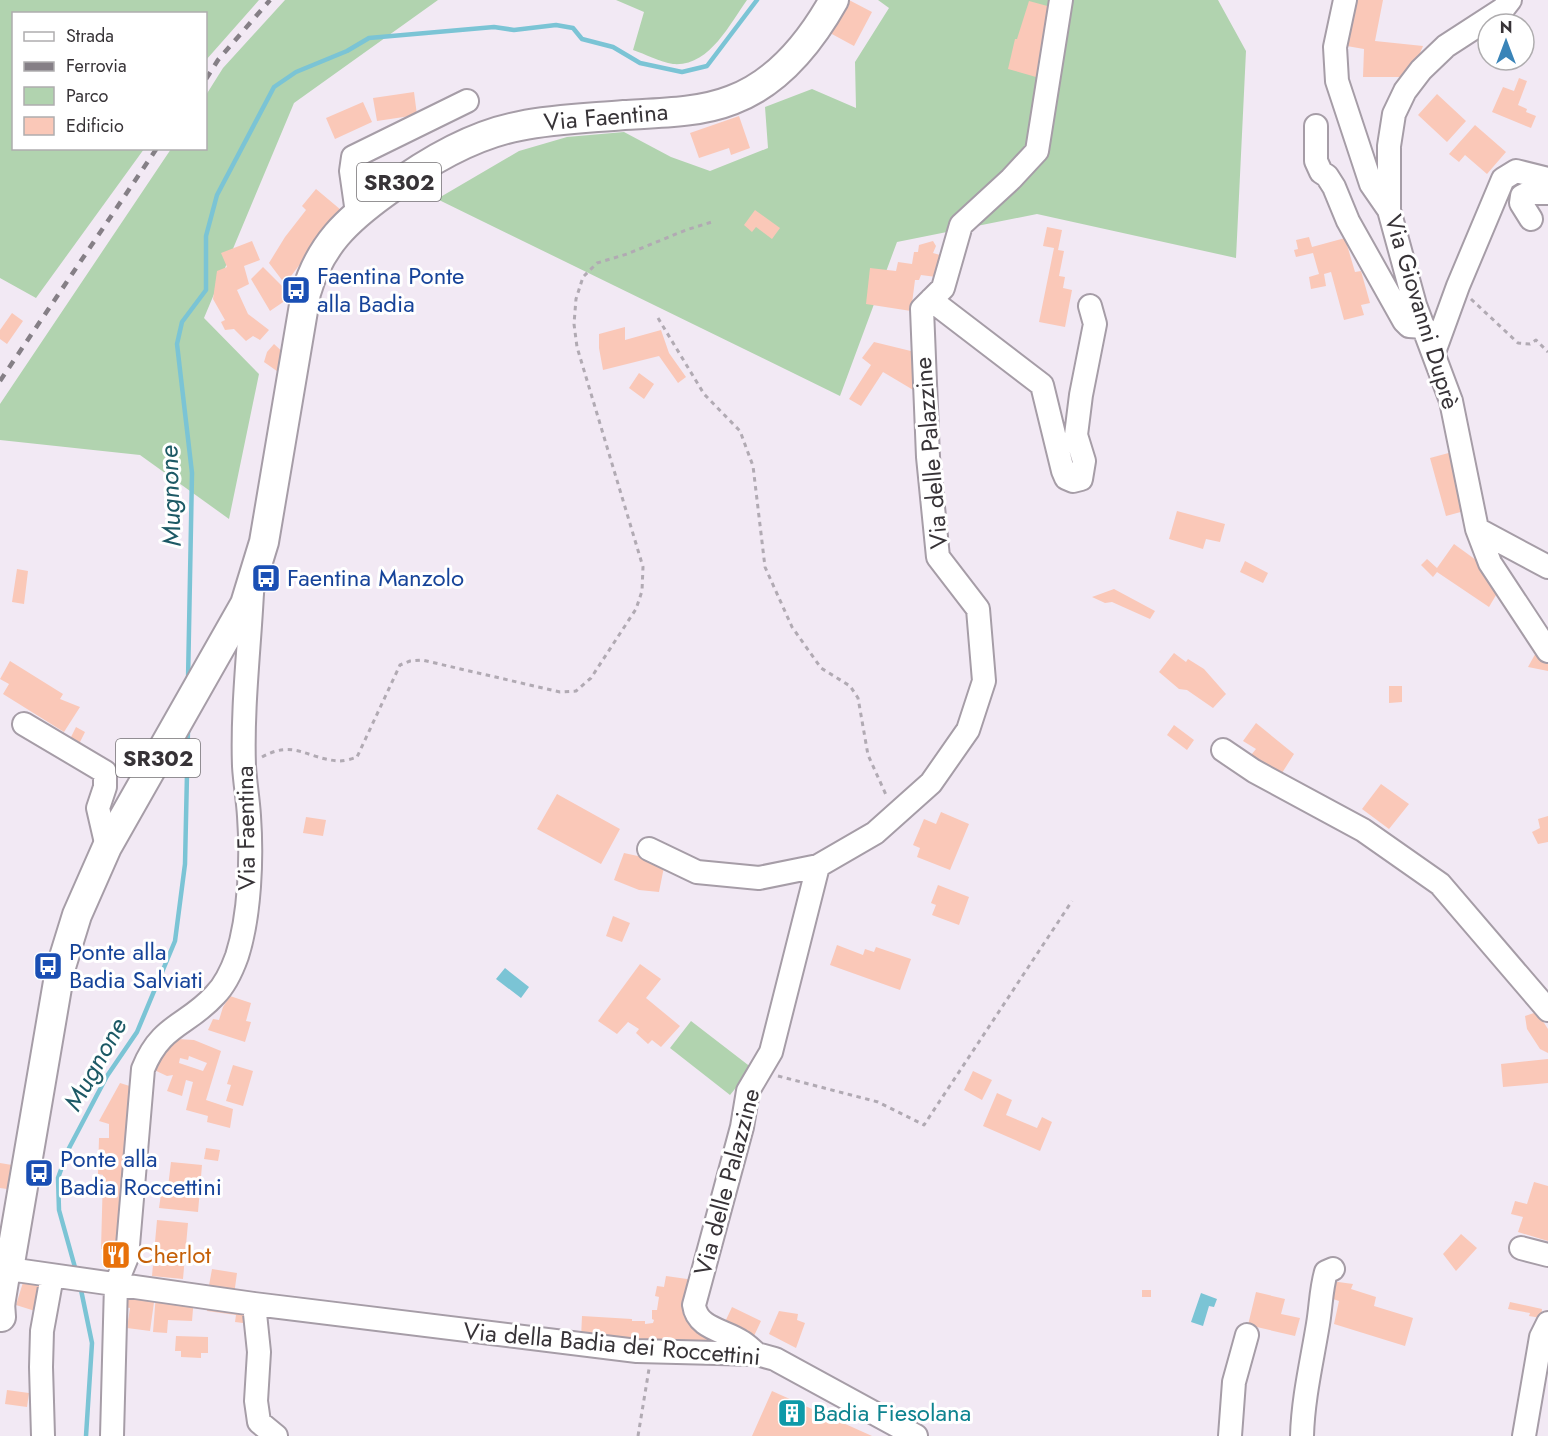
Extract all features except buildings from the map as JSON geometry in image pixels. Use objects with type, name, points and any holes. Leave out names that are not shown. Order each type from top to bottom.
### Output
[{"type":"main road","name":"Via Faentina","points":[[107,847],[245,604],[253,583],[264,542],[308,287],[321,256],[339,230],[357,213],[402,180],[454,149],[488,135],[520,126],[700,108],[732,100],[755,89],[800,50],[817,29],[834,0]]},
{"type":"main road","name":"SR302","points":[[5,1268],[60,970],[77,915],[107,847]]},
{"type":"street","name":"Via delle Palazzine","points":[[757,1354],[741,1341],[702,1322],[695,1314],[694,1305],[742,1127],[748,1091],[771,1052],[818,866],[876,832],[931,783],[968,730],[984,681],[978,609],[938,557],[928,457],[921,309],[943,288],[961,225],[1011,179],[1037,151],[1061,0]]},
{"type":"street","points":[[1345,0],[1335,47],[1337,81],[1371,184],[1389,210]]},
{"type":"street","name":"Via Giovanni Duprè","points":[[1510,0],[1503,9],[1433,57],[1405,91],[1394,114],[1389,146],[1389,210],[1415,305],[1451,402],[1477,529],[1490,563],[1548,651]]},
{"type":"street","points":[[357,213],[351,171],[353,157],[466,101]]},
{"type":"street","points":[[1316,126],[1316,161],[1321,172],[1327,176],[1334,187],[1348,221],[1404,321],[1409,326],[1424,327]]},
{"type":"street","points":[[1434,352],[1458,286],[1503,179],[1516,171],[1548,179]]},
{"type":"street","points":[[1531,219],[1521,202],[1522,196],[1528,193],[1548,194]]},
{"type":"street","points":[[931,300],[1042,386],[1063,471],[1066,478],[1073,481],[1081,479],[1083,471],[1084,460],[1076,435],[1081,395],[1095,324],[1090,306]]},
{"type":"street","points":[[1477,529],[1548,567]]},
{"type":"street","name":"Via Faentina","points":[[114,1284],[127,1257],[143,1069],[151,1051],[163,1036],[214,996],[225,983],[237,955],[249,884],[251,850],[244,767],[253,583]]},
{"type":"street","points":[[24,724],[105,772],[105,787],[98,808],[107,847]]},
{"type":"street","points":[[1223,750],[1254,771],[1363,830],[1440,884],[1548,1010]]},
{"type":"street","points":[[649,849],[697,872],[759,878],[818,866]]},
{"type":"street","points":[[1521,1248],[1548,1255]]},
{"type":"street","points":[[5,1268],[55,1276],[42,1330],[43,1436]]},
{"type":"street","name":"SR302","points":[[0,1315],[5,1268]]},
{"type":"street","points":[[1302,1436],[1303,1413],[1322,1285],[1326,1272],[1333,1269]]},
{"type":"street","name":"Via della Badia dei Roccettini","points":[[55,1276],[254,1304],[636,1350],[757,1354],[775,1359],[916,1436]]},
{"type":"street","points":[[112,1436],[114,1284]]},
{"type":"street","points":[[254,1304],[260,1352],[256,1401],[260,1422],[276,1436]]},
{"type":"street","points":[[1524,1436],[1541,1337],[1548,1323]]},
{"type":"street","points":[[1230,1436],[1234,1382],[1247,1335]]},
{"type":"path","points":[[244,767],[276,749],[294,750],[340,761],[357,757],[400,664],[410,661],[422,660],[560,692],[576,691],[591,678],[636,609],[642,591],[643,567],[577,347],[574,324],[576,299],[583,277],[597,263],[715,221]]},
{"type":"path","points":[[1458,286],[1518,343],[1530,344],[1536,340],[1548,352]]},
{"type":"path","points":[[658,318],[704,394],[740,431],[753,466],[765,567],[792,627],[803,643],[821,668],[850,686],[858,698],[868,755],[895,815]]},
{"type":"path","points":[[759,1071],[878,1102],[924,1125],[1072,901]]},
{"type":"green space","points":[[0,0],[259,0],[207,59],[207,12],[12,12],[12,150],[143,150],[36,298],[0,278]]},
{"type":"green space","points":[[285,0],[438,0],[294,103],[204,318],[259,374],[229,519],[140,455],[0,440],[0,404],[170,150],[207,150],[207,93],[223,68]]},
{"type":"green space","points":[[616,0],[747,0],[725,32],[707,52],[686,63],[673,64],[633,50],[644,12]]},
{"type":"green space","points":[[878,0],[1218,0],[1246,51],[1236,258],[1037,214],[897,242],[840,396],[437,199],[519,151],[567,137],[624,132],[671,157],[710,171],[768,148],[765,107],[812,89],[856,108],[855,62],[889,8]]},
{"type":"green space","points":[[691,1021],[752,1068],[730,1095],[670,1048]]},
{"type":"water","points":[[505,968],[529,987],[521,998],[496,979]]},
{"type":"water","points":[[1201,1293],[1217,1299],[1214,1307],[1209,1306],[1203,1326],[1191,1322]]},
{"type":"waterway","name":"Mugnone","points":[[188,681],[192,473],[177,344],[182,322],[206,290],[206,236],[217,195],[274,87],[296,72],[347,51],[369,38],[494,27],[514,30],[556,25],[573,28],[582,39],[613,47],[640,63],[682,72],[707,66],[757,0]]},
{"type":"waterway","name":"Mugnone","points":[[76,1271],[59,1210],[58,1178],[68,1150],[107,1076],[137,1032],[175,941],[185,864],[188,729]]},
{"type":"waterway","name":"Mugnone","points":[[80,1285],[92,1343],[86,1436]]},
{"type":"railway","points":[[207,77],[218,60],[270,0]]},
{"type":"railway","points":[[0,381],[156,150]]},
{"type":"place","name":"Faentina Ponte alla Badia","points":[[296,290]]},
{"type":"place","name":"Faentina Manzolo","points":[[266,578]]},
{"type":"place","name":"Ponte alla Badia Salviati","points":[[48,966]]},
{"type":"place","name":"Ponte alla Badia Roccettini","points":[[39,1173]]},
{"type":"place","name":"Cherlot","points":[[116,1255]]},
{"type":"place","name":"Badia Fiesolana","points":[[792,1413]]}]
